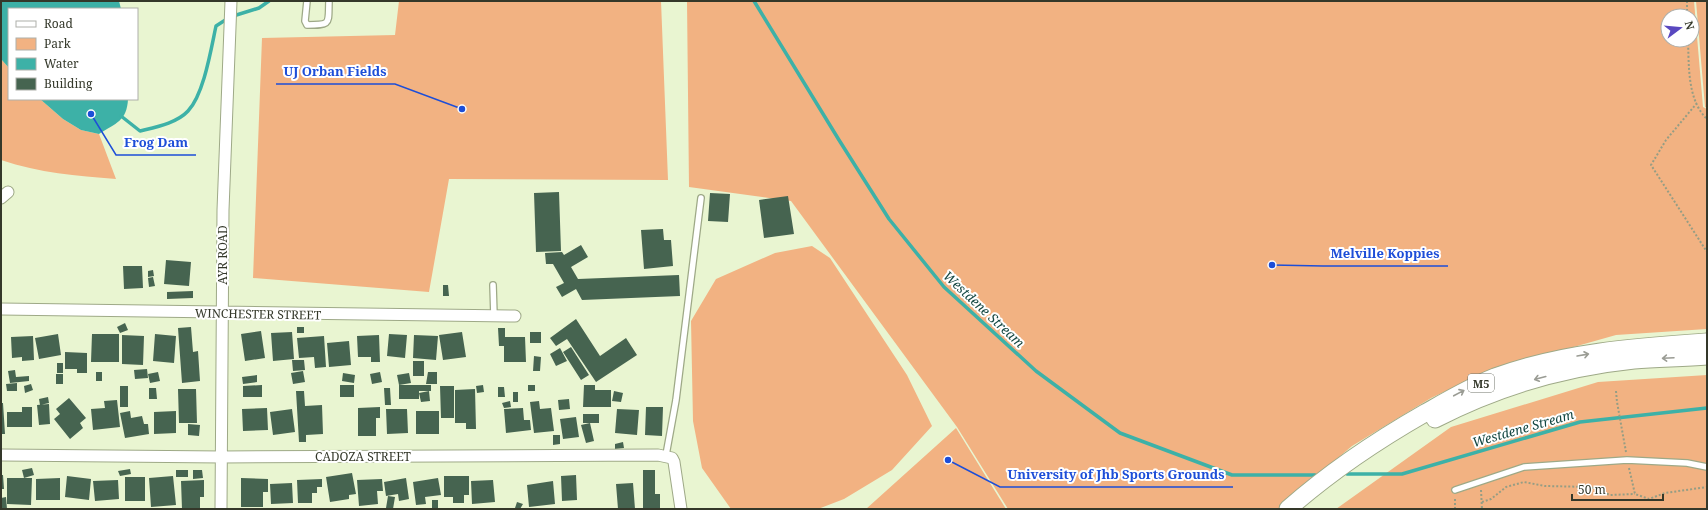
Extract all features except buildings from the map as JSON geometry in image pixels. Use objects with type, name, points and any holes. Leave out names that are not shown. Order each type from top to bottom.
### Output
[{"type":"main road","name":"M5","points":[[1288,509],[1319,483],[1383,438],[1450,398],[1496,377],[1534,365],[1590,354],[1648,346],[1707,342]]},
{"type":"main road","name":"M5","points":[[1303,509],[1343,477],[1391,444],[1454,409],[1483,396],[1524,382],[1592,366],[1634,360],[1707,356]]},
{"type":"street","name":"AYR ROAD","points":[[221,509],[222,210],[231,1]]},
{"type":"street","name":"WINCHESTER STREET","points":[[1,309],[515,316]]},
{"type":"street","name":"CADOZA STREET","points":[[1,455],[222,457],[666,455]]},
{"type":"street","points":[[666,455],[672,458],[676,466],[681,509]]},
{"type":"lane","points":[[307,1],[304,21],[307,25],[326,24],[328,21],[329,1]]},
{"type":"lane","points":[[666,455],[678,387],[701,198]]},
{"type":"lane","points":[[493,285],[494,316]]},
{"type":"lane","points":[[1455,490],[1524,467],[1627,460],[1687,463],[1707,467]]},
{"type":"path","points":[[1689,48],[1691,83],[1697,104],[1707,119]]},
{"type":"path","points":[[1697,104],[1666,140],[1651,165],[1707,252]]},
{"type":"path","points":[[1616,391],[1622,436],[1635,494]]},
{"type":"path","points":[[1480,482],[1482,509]]},
{"type":"path","points":[[1482,502],[1491,500],[1506,487],[1524,482],[1545,486],[1591,487],[1610,495],[1635,494],[1649,499],[1665,493],[1707,487]]},
{"type":"green space","points":[[399,1],[661,1],[668,180],[449,179],[429,292],[253,278],[262,38],[395,35]]},
{"type":"green space","points":[[687,1],[1694,1],[1695,8],[1660,8],[1660,48],[1698,48],[1703,107],[1707,109],[1707,329],[1616,335],[1488,371],[1431,398],[1352,446],[1278,509],[1008,509],[957,427],[791,201],[689,187]]},
{"type":"green space","points":[[1696,1],[1707,1],[1707,108],[1705,107],[1700,48],[1700,8],[1697,8]]},
{"type":"green space","points":[[1,59],[8,67],[8,100],[41,100],[63,119],[81,130],[99,134],[116,179],[44,171],[1,160]]},
{"type":"green space","points":[[812,246],[830,258],[907,375],[932,426],[892,470],[844,499],[818,509],[731,509],[702,468],[693,421],[691,321],[716,279],[775,253]]},
{"type":"green space","points":[[1707,375],[1707,509],[1336,509],[1451,427],[1598,382]]},
{"type":"green space","points":[[956,428],[1006,509],[866,509]]},
{"type":"water","points":[[1,1],[119,1],[121,8],[8,8],[8,67],[1,59]]},
{"type":"water","points":[[41,100],[128,100],[125,112],[120,121],[99,134],[81,130],[63,119]]},
{"type":"waterway","points":[[121,116],[140,131],[178,119],[188,111],[194,103],[203,83],[216,26],[230,17],[259,8],[269,1]]},
{"type":"waterway","name":"Westdene Stream","points":[[754,1],[889,219],[944,287],[1036,371],[1120,433],[1232,475],[1315,475]]},
{"type":"waterway","name":"Westdene Stream","points":[[1347,474],[1402,474],[1580,422],[1707,408]]},
{"type":"place","name":"UJ Orban Fields","points":[[462,109]]},
{"type":"place","name":"Frog Dam","points":[[91,114]]},
{"type":"place","name":"Melville Koppies","points":[[1272,265]]},
{"type":"place","name":"University of Jhb Sports Grounds","points":[[948,460]]}]
